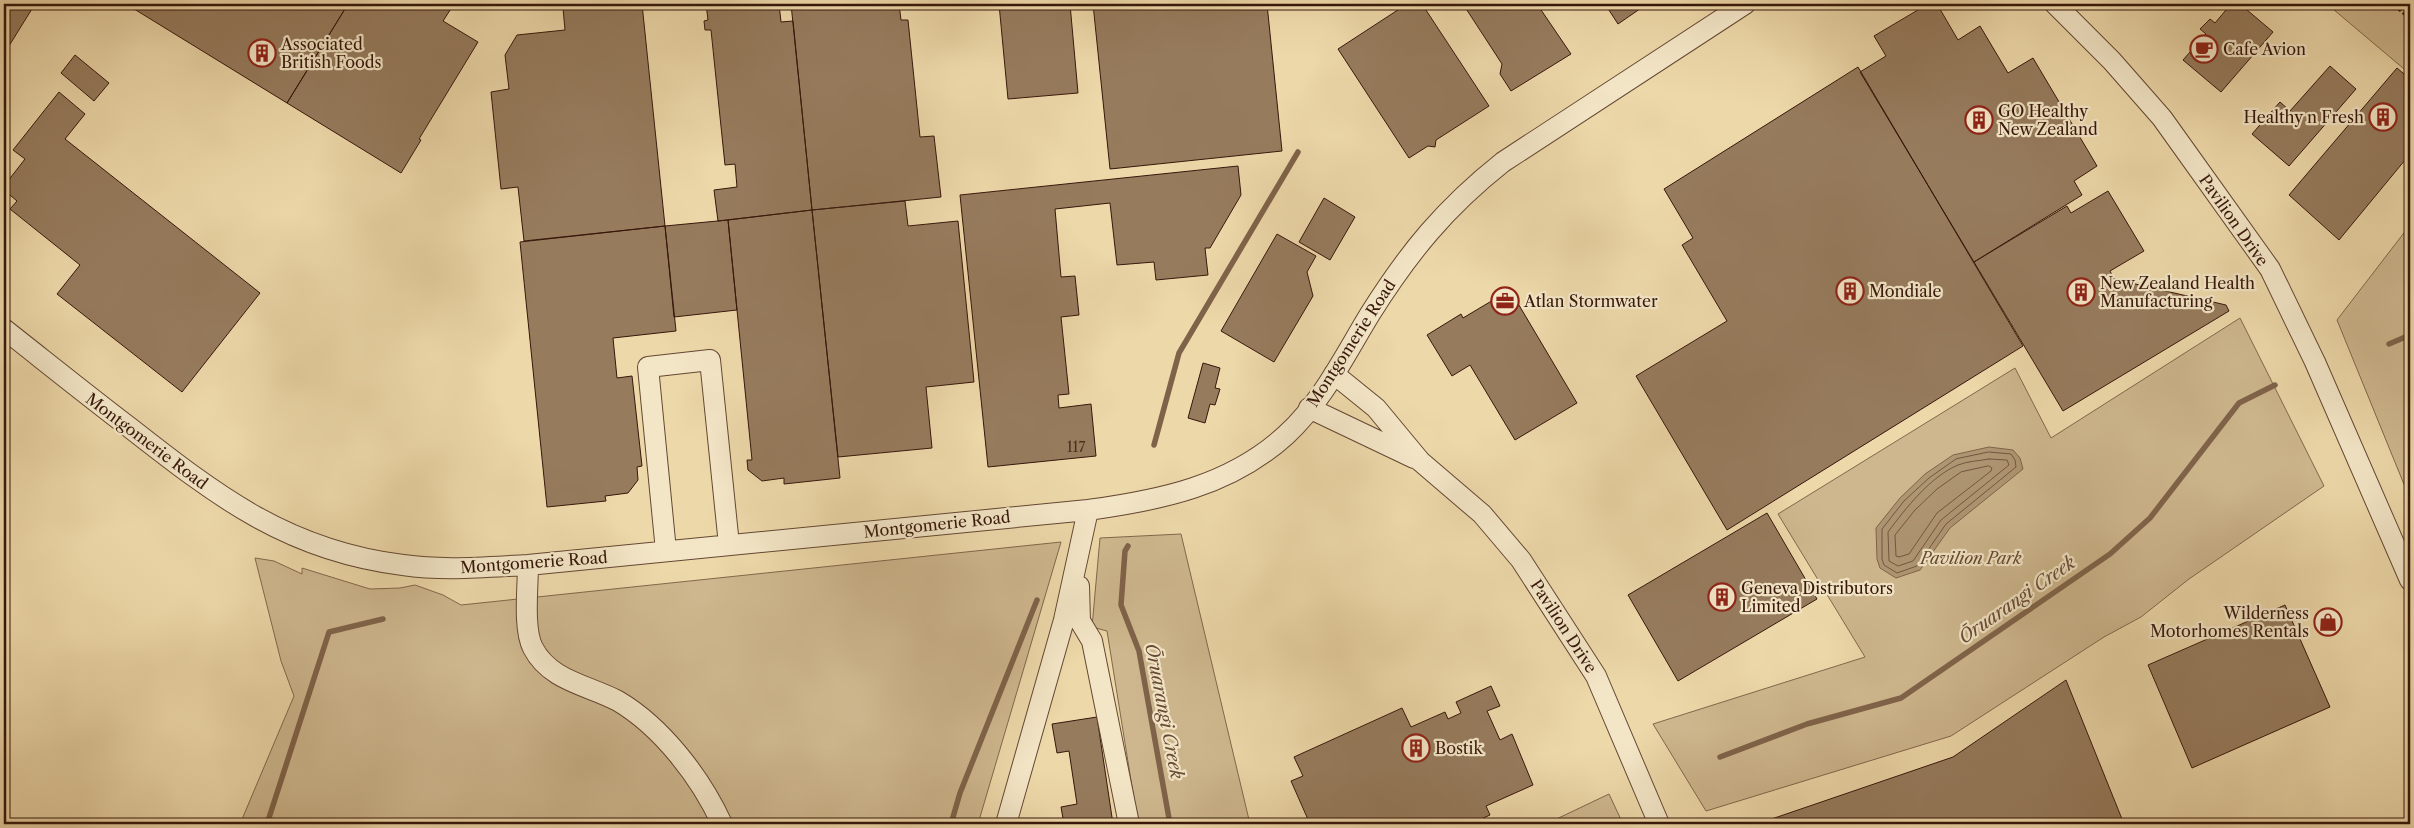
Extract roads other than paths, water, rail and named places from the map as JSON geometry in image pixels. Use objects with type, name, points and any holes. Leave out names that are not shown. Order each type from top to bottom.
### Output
[{"type":"street","name":"Montgomerie Road","points":[[4,329],[212,490],[237,507],[292,535],[342,553],[403,565],[466,568],[528,565],[1088,510],[1161,499],[1217,479],[1242,466],[1286,435],[1334,374],[1412,250],[1452,206],[1479,181],[1519,152],[1744,4]]},
{"type":"street","name":"Pavilion Drive","points":[[2055,4],[2112,61],[2162,118],[2270,269],[2315,362],[2410,580]]},
{"type":"street","points":[[666,551],[648,367],[710,360],[729,544]]},
{"type":"street","name":"Pavilion Drive","points":[[1334,374],[1376,408],[1420,461],[1482,514],[1526,568],[1596,676],[1659,824]]},
{"type":"street","name":"Pavilion Drive","points":[[1309,408],[1420,461]]},
{"type":"street","points":[[1006,824],[1064,620],[1088,510]]},
{"type":"street","points":[[1078,556],[1080,621],[1092,641],[1129,824]]},
{"type":"street","points":[[528,565],[528,624],[532,646],[544,664],[564,678],[617,701],[649,723],[675,749],[722,824]]},
{"type":"water","points":[[1989,447],[2013,450],[2020,458],[2023,469],[1950,528],[1920,570],[1896,578],[1880,568],[1877,559],[1876,528],[1900,498],[1925,474],[1953,455]]},
{"type":"waterway","points":[[1154,445],[1179,353],[1298,152]]},
{"type":"waterway","name":"Ōruarangi Creek","points":[[2389,344],[2410,335]]},
{"type":"waterway","name":"Ōruarangi Creek","points":[[1720,757],[1807,724],[1901,698],[2110,554],[2150,518],[2239,403],[2275,385]]},
{"type":"waterway","name":"Ōruarangi Creek","points":[[1128,546],[1125,551],[1121,605],[1139,651],[1170,824]]},
{"type":"waterway","points":[[951,824],[960,793],[1037,600]]},
{"type":"waterway","points":[[267,824],[329,632],[383,619]]},
{"type":"waterway","name":"Ōruarangi Creek","points":[[1588,824],[1596,821]]},
{"type":"place","name":"Cafe Avion","points":[[2204,49]]},
{"type":"place","name":"Associated British Foods","points":[[262,53]]},
{"type":"place","name":"Healthy n Fresh","points":[[2383,117]]},
{"type":"place","name":"GO Healthy New Zealand","points":[[1979,120]]},
{"type":"place","name":"Mondiale","points":[[1850,291]]},
{"type":"place","name":"New Zealand Health Manufacturing","points":[[2081,292]]},
{"type":"place","name":"Atlan Stormwater","points":[[1505,301]]},
{"type":"place","name":"Geneva Distributors Limited","points":[[1722,597]]},
{"type":"place","name":"Wilderness Motorhomes Rentals","points":[[2328,622]]},
{"type":"place","name":"Bostik","points":[[1416,748]]},
{"type":"park label","name":"Pavilion Park","points":[[1971,558]]}]
